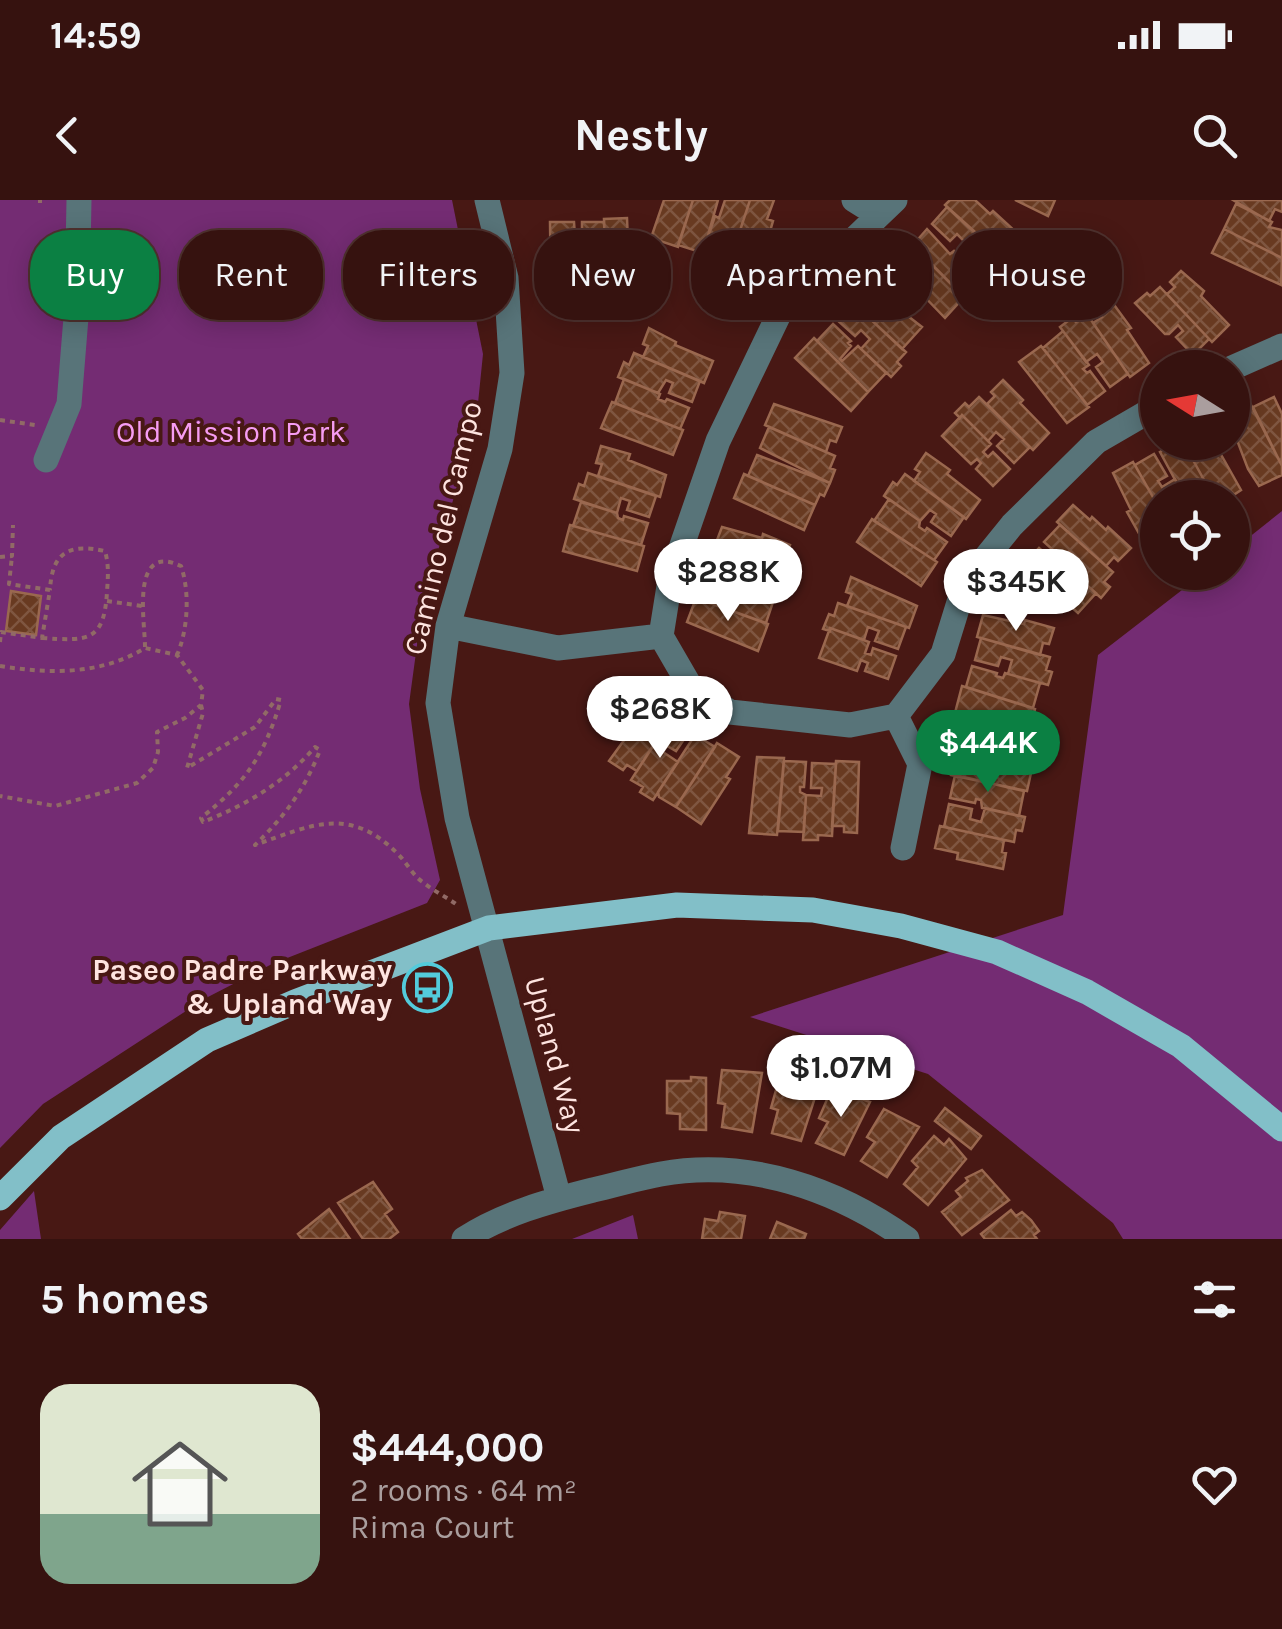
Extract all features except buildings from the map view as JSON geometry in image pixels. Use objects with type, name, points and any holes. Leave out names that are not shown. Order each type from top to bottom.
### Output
[{"type":"main road","points":[[0,1198],[62,1137],[207,1040],[334,985],[488,928],[677,904],[812,910],[901,926],[997,952],[1087,992],[1181,1046],[1280,1123]]},
{"type":"street","points":[[46,460],[69,404],[77,304],[79,200]]},
{"type":"street","name":"Camino del Campo","points":[[487,200],[506,278],[512,373],[500,448],[448,626],[438,703],[457,818],[488,928]]},
{"type":"street","points":[[854,200],[887,207]]},
{"type":"street","points":[[887,207],[782,308],[718,441],[670,580],[661,636],[690,686],[730,712],[850,725],[896,716],[943,654],[965,583],[1012,524],[1096,442],[1140,416]]},
{"type":"street","points":[[1250,360],[1282,346]]},
{"type":"street","points":[[448,626],[558,648],[661,636]]},
{"type":"street","points":[[896,716],[920,764],[903,848]]},
{"type":"street","name":"Upland Way","points":[[488,928],[559,1198]]},
{"type":"street","points":[[464,1239],[482,1227],[559,1198],[663,1173],[708,1170],[765,1174],[827,1192],[879,1219],[907,1239]]},
{"type":"path","points":[[0,420],[40,426]]},
{"type":"path","points":[[12,524],[9,584],[50,590]]},
{"type":"path","points":[[0,642],[1,632],[42,638],[86,638],[98,632],[105,619],[109,564],[105,551],[70,550],[58,558],[52,567],[42,638]]},
{"type":"path","points":[[0,557],[12,556]]},
{"type":"path","points":[[145,648],[144,582],[158,562],[171,562],[181,566],[185,578],[184,640],[177,655]]},
{"type":"path","points":[[106,602],[142,606]]},
{"type":"path","points":[[0,666],[63,671],[98,668],[125,660],[145,648],[177,655],[203,690],[202,713],[187,768],[255,727],[276,699],[282,700],[261,754],[237,790],[201,818],[203,822],[267,791],[300,765],[314,748],[320,750],[306,786],[280,821],[255,845],[306,827],[342,821],[368,829],[397,853],[422,882],[456,904]]},
{"type":"path","points":[[0,796],[55,806],[137,782],[153,768],[158,752],[157,732],[185,718],[201,704]]},
{"type":"green space","name":"Old Mission Park","points":[[0,200],[452,200],[458,230],[343,230],[343,320],[476,320],[483,354],[476,423],[423,601],[409,704],[420,789],[440,880],[427,903],[272,964],[206,998],[43,1104],[0,1148]]},
{"type":"green space","points":[[1282,511],[1282,1239],[1123,1239],[1113,1223],[928,1074],[750,1017],[1063,915],[1098,655],[1182,590],[1250,590],[1250,536]]},
{"type":"green space","points":[[34,1191],[41,1239],[0,1239],[0,1230]]},
{"type":"green space","points":[[633,1215],[638,1239],[572,1239]]},
{"type":"place","name":"Paseo Padre Parkway & Upland Way","points":[[427,987]]}]
